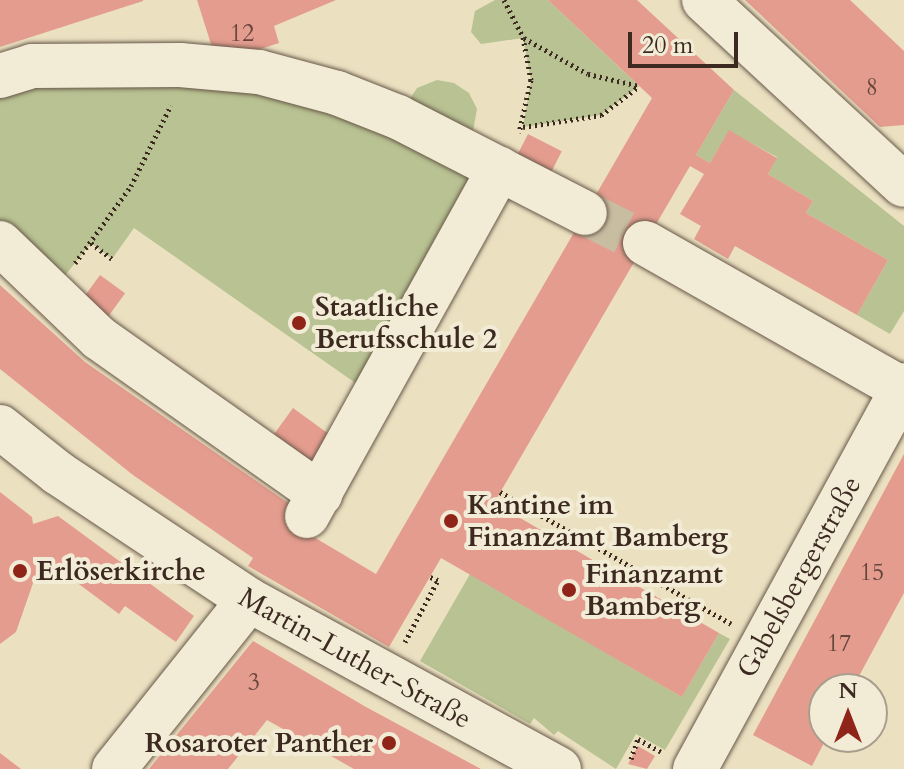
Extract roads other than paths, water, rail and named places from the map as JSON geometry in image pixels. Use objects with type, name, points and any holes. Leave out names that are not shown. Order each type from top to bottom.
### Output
[{"type":"street","points":[[704,0],[904,185]]},
{"type":"street","points":[[0,76],[32,66],[180,65],[259,72],[337,93],[585,213]]},
{"type":"street","points":[[0,243],[50,295],[314,505],[499,169]]},
{"type":"street","points":[[645,243],[903,387]]},
{"type":"street","name":"Gabelsbergerstraße","points":[[686,765],[763,642],[903,387]]},
{"type":"street","name":"Martin-Luther-Straße","points":[[0,427],[58,473],[249,600],[386,679],[559,769]]},
{"type":"street","points":[[114,769],[249,600]]},
{"type":"tunnel","points":[[585,213],[645,243]]},
{"type":"place","name":"Staatliche Berufsschule 2","points":[[299,323]]},
{"type":"place","name":"Kantine im Finanzamt Bamberg","points":[[451,521]]},
{"type":"place","name":"Erlöserkirche","points":[[20,571]]},
{"type":"place","name":"Finanzamt Bamberg","points":[[569,590]]},
{"type":"place","name":"Rosaroter Panther","points":[[389,743]]}]
